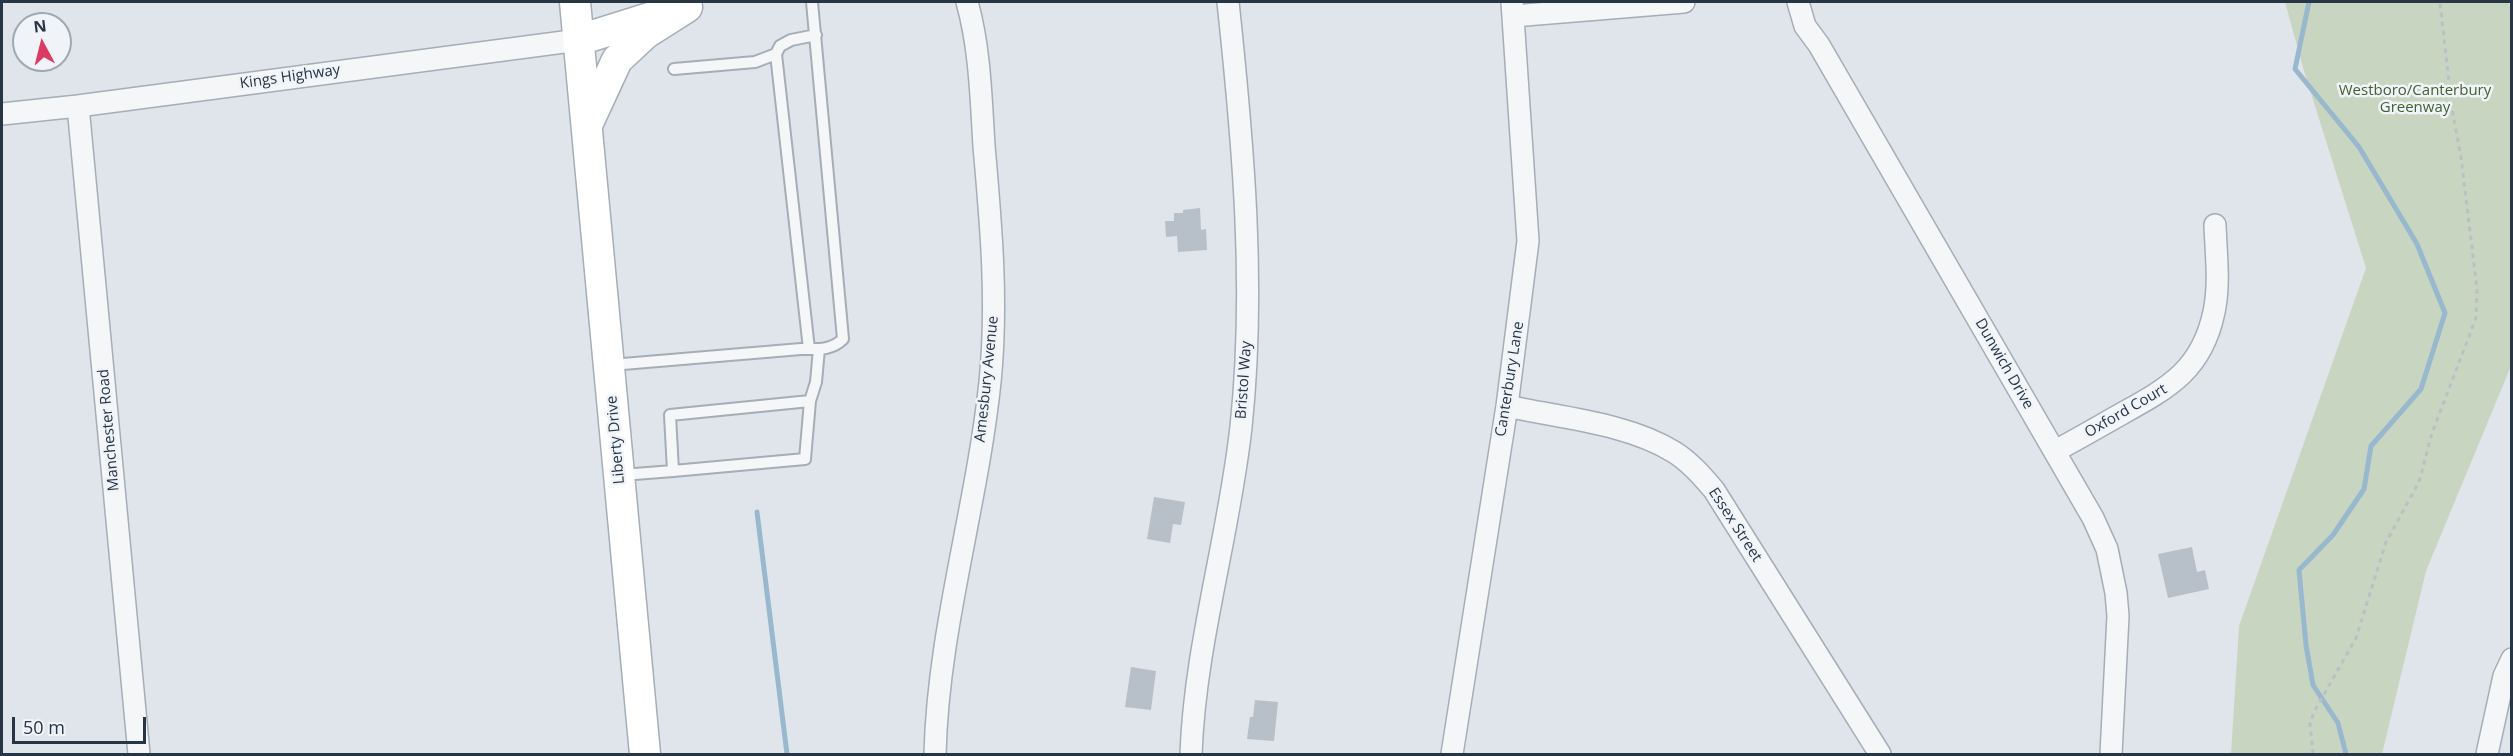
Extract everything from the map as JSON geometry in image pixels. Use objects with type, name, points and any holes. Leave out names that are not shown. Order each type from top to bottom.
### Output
[{"type":"main road","name":"Liberty Drive","points":[[575,2],[645,754]]},
{"type":"main road","points":[[579,40],[696,4]]},
{"type":"main road","points":[[587,125],[617,60],[646,33],[696,4]]},
{"type":"street","name":"Amesbury Avenue","points":[[935,754],[939,684],[981,443],[990,382],[994,320],[993,258],[977,52],[967,2]]},
{"type":"street","name":"Bristol Way","points":[[1191,754],[1197,686],[1232,489],[1247,355],[1249,281],[1228,2]]},
{"type":"street","points":[[1513,9],[1684,2]]},
{"type":"street","name":"Dunwich Drive","points":[[1797,2],[1805,26],[1825,55],[2093,518],[2113,571],[2118,616],[2110,754]]},
{"type":"street","name":"Canterbury Lane","points":[[1452,754],[1507,406],[1528,241],[1513,9]]},
{"type":"street","name":"Kings Highway","points":[[2,114],[579,40]]},
{"type":"street","name":"Manchester Road","points":[[78,106],[139,754]]},
{"type":"street","name":"Oxford Court","points":[[2055,452],[2167,389],[2184,373],[2197,355],[2208,334],[2214,312],[2217,289],[2215,225]]},
{"type":"street","name":"Essex Street","points":[[1507,406],[1628,432],[1676,453],[1697,470],[1714,490],[1880,754]]},
{"type":"street","points":[[2487,754],[2502,725],[2504,676],[2511,659]]},
{"type":"lane","points":[[609,365],[814,349],[836,346],[843,339],[812,2]]},
{"type":"lane","points":[[619,476],[805,459],[810,401],[816,382],[814,349],[776,54],[780,46],[791,40],[816,34]]},
{"type":"lane","points":[[674,69],[755,62],[776,54]]},
{"type":"lane","points":[[673,471],[670,416],[810,401]]},
{"type":"path","points":[[2313,754],[2310,724],[2314,712],[2356,638],[2386,542],[2419,482],[2432,433],[2476,318],[2477,288],[2461,157],[2452,110],[2440,2]]},
{"type":"green space","name":"Westboro/Canterbury Greenway","points":[[2285,2],[2508,2],[2511,8],[2511,366],[2426,571],[2382,754],[2231,754],[2239,626],[2366,268],[2304,71]]},
{"type":"building","points":[[1200,208],[1201,230],[1206,229],[1207,250],[1178,252],[1177,236],[1166,237],[1165,221],[1174,221],[1174,213]]},
{"type":"building","points":[[1154,497],[1185,502],[1181,525],[1173,524],[1170,543],[1147,539]]},
{"type":"building","points":[[2192,547],[2197,572],[2205,570],[2209,589],[2168,598],[2158,554]]},
{"type":"building","points":[[1131,667],[1156,671],[1151,710],[1125,707]]},
{"type":"building","points":[[1255,700],[1278,702],[1274,741],[1247,739]]},
{"type":"waterway","points":[[2309,2],[2295,69],[2359,147],[2417,244],[2445,313],[2421,389],[2371,446],[2364,489],[2333,535],[2299,570],[2306,645],[2313,685],[2338,723],[2346,754]]},
{"type":"waterway","points":[[757,512],[787,754]]}]
